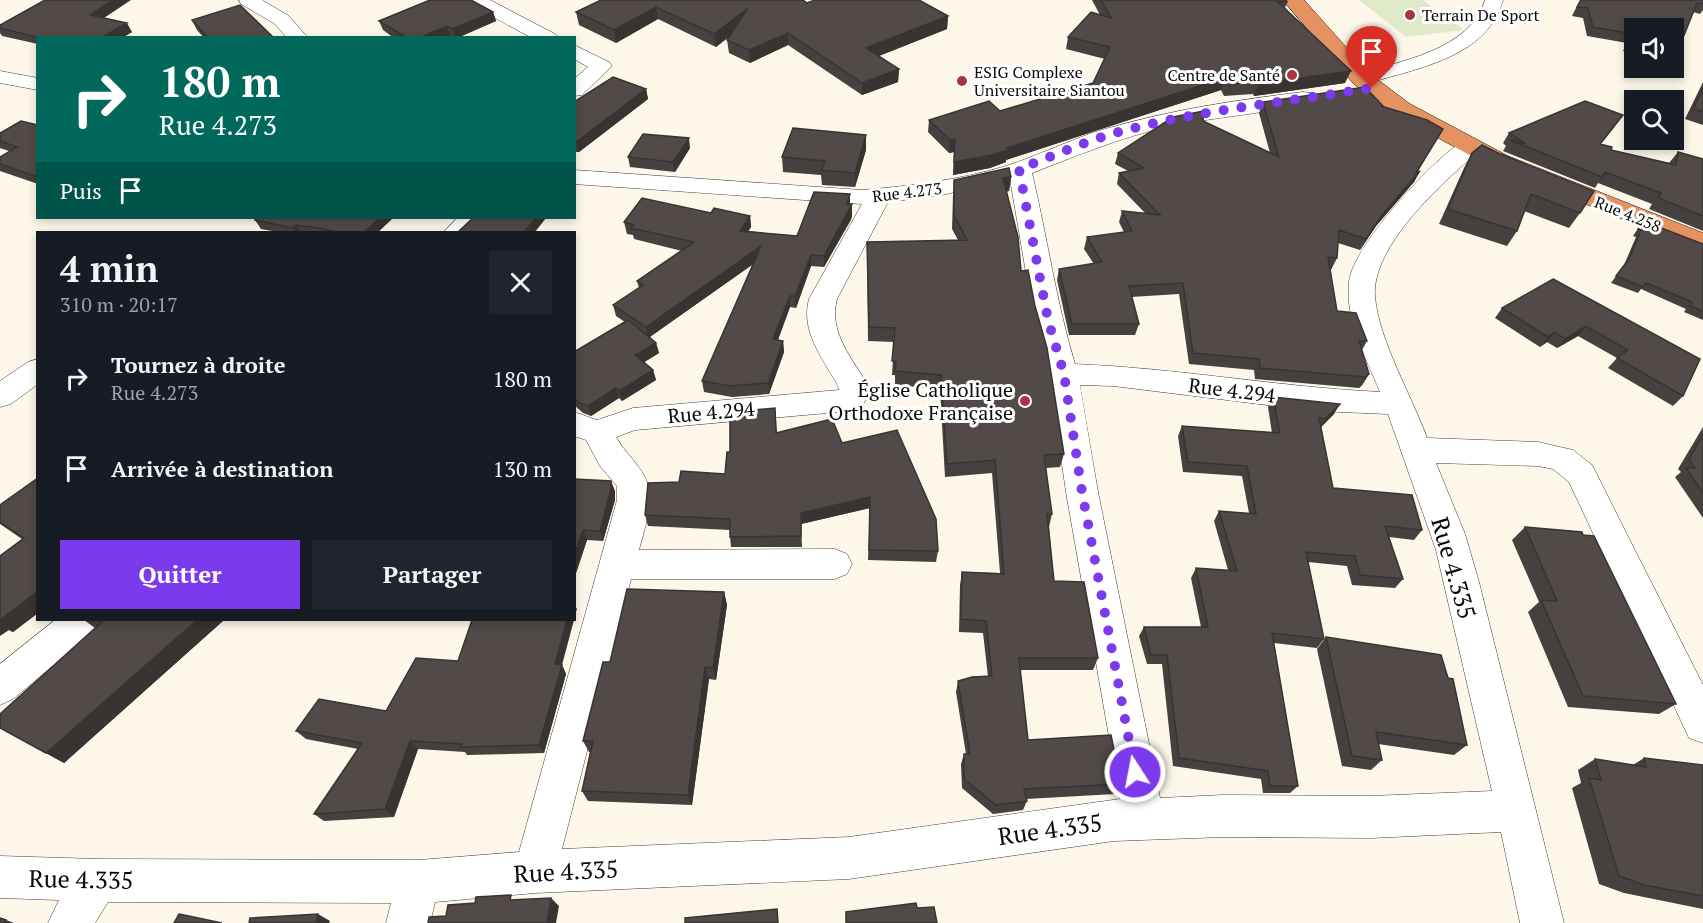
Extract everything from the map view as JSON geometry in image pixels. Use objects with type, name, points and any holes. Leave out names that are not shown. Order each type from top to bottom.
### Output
[{"type":"highway","name":"Rue 4.258","points":[[1293,0],[1367,83],[1402,109],[1470,147],[1703,243]]},
{"type":"street","points":[[248,0],[282,20],[296,36]]},
{"type":"street","points":[[476,0],[544,36]]},
{"type":"street","name":"Rue 4.273","points":[[576,177],[862,197],[943,188],[1019,169],[1120,131],[1226,108],[1333,94],[1367,83],[1467,40],[1483,28],[1494,10],[1494,0]]},
{"type":"street","points":[[576,52],[602,66],[576,88]]},
{"type":"street","points":[[0,77],[36,84]]},
{"type":"street","name":"Rue 4.335","points":[[0,877],[97,880],[419,882],[535,872],[849,858],[1114,820],[1371,817],[1517,812],[1453,549],[1400,405],[1368,328],[1362,297],[1362,277],[1368,262],[1384,239],[1419,196],[1470,147]]},
{"type":"street","points":[[1019,169],[1048,320],[1064,374],[1082,492],[1144,819]]},
{"type":"street","name":"Rue 4.294","points":[[586,428],[633,419],[850,400],[854,394],[854,387],[820,322],[820,311],[823,299],[879,196]]},
{"type":"street","points":[[457,231],[470,219]]},
{"type":"street","points":[[0,396],[36,370]]},
{"type":"street","name":"Rue 4.294","points":[[1064,374],[1113,376],[1316,400],[1400,405]]},
{"type":"street","points":[[535,872],[632,512],[635,492],[628,475],[586,428]]},
{"type":"street","points":[[1416,450],[1538,454],[1562,459],[1581,474],[1703,725]]},
{"type":"street","points":[[617,565],[836,564]]},
{"type":"street","points":[[0,687],[80,621]]},
{"type":"street","points":[[1517,812],[1542,923]]},
{"type":"street","points":[[70,923],[97,880]]},
{"type":"street","points":[[408,923],[419,882]]},
{"type":"green space","name":"Terrain De Sport","points":[[1359,0],[1423,0],[1464,30],[1406,37]]},
{"type":"building","points":[[45,0],[113,0],[90,15],[127,23],[104,36],[36,37],[0,28],[0,25]]},
{"type":"building","points":[[430,0],[471,0],[493,12],[452,29],[447,26],[424,36],[404,36],[379,21]]},
{"type":"building","points":[[601,0],[803,0],[807,3],[815,0],[919,0],[948,16],[866,48],[899,69],[862,83],[788,33],[749,50],[727,40],[748,8],[714,34],[656,7],[614,30],[576,12]]},
{"type":"building","points":[[1101,0],[1286,0],[1287,2],[1278,2],[1351,71],[1258,84],[1258,82],[1228,84],[1225,78],[1007,148],[1008,150],[992,155],[954,162],[955,139],[950,140],[929,120],[989,101],[1000,111],[1093,83],[1110,47],[1068,37],[1091,12],[1111,18]]},
{"type":"building","points":[[1581,0],[1703,0],[1703,4],[1697,3],[1684,35],[1684,18],[1624,18],[1624,32],[1593,27],[1588,8],[1577,7]]},
{"type":"building","points":[[240,5],[272,36],[206,36],[192,20]]},
{"type":"building","points":[[613,77],[646,89],[576,142],[576,101]]},
{"type":"building","points":[[1365,87],[1383,106],[1381,106],[1427,120],[1443,129],[1416,173],[1420,171],[1382,215],[1366,239],[1339,230],[1337,258],[1328,257],[1337,311],[1356,313],[1367,341],[1359,341],[1369,374],[1365,377],[1260,368],[1259,359],[1193,353],[1183,283],[1129,286],[1139,324],[1072,324],[1059,269],[1102,262],[1087,237],[1132,231],[1122,211],[1160,215],[1119,173],[1144,168],[1118,153],[1173,117],[1204,111],[1203,121],[1279,157],[1263,102]]},
{"type":"building","points":[[1703,88],[1703,112],[1693,109]]},
{"type":"building","points":[[1585,101],[1623,115],[1600,144],[1612,147],[1611,150],[1676,165],[1678,152],[1703,159],[1703,216],[1658,198],[1661,193],[1605,172],[1602,177],[1510,140],[1526,144],[1509,133]]},
{"type":"building","points":[[21,121],[36,125],[36,176],[0,164],[0,157],[17,147],[0,141],[0,133]]},
{"type":"building","points":[[793,128],[866,135],[855,173],[821,170],[825,161],[782,157]]},
{"type":"building","points":[[643,134],[689,138],[673,162],[628,157]]},
{"type":"building","points":[[1482,145],[1594,191],[1580,213],[1531,194],[1517,231],[1448,209],[1472,153]]},
{"type":"building","points":[[1009,168],[1011,177],[1003,178],[1018,237],[1021,271],[1028,270],[1047,348],[1064,454],[1044,455],[1052,514],[1047,514],[1054,581],[1084,582],[1098,658],[1019,658],[1028,740],[1111,735],[1121,784],[1024,789],[1027,801],[996,805],[964,779],[964,754],[970,754],[958,681],[972,677],[992,676],[986,621],[961,619],[962,572],[1004,574],[995,460],[947,464],[941,375],[895,371],[896,361],[892,361],[895,328],[869,327],[867,242],[967,240],[954,215],[954,180]]},
{"type":"building","points":[[814,192],[850,194],[847,204],[852,204],[824,256],[811,255],[795,296],[790,296],[773,339],[783,341],[768,383],[730,386],[702,381],[761,246],[646,327],[613,305],[643,285],[637,281],[694,242],[631,228],[634,225],[624,222],[642,198],[711,213],[714,208],[750,216],[740,231],[797,236]]},
{"type":"building","points":[[379,219],[365,231],[334,231],[296,225],[293,228],[255,220]]},
{"type":"building","points":[[472,219],[535,219],[525,231],[459,231]]},
{"type":"building","points":[[1643,221],[1703,244],[1703,311],[1690,306],[1692,302],[1646,283],[1643,287],[1616,276],[1629,259],[1641,230],[1638,229]]},
{"type":"building","points":[[1553,279],[1700,359],[1683,396],[1617,358],[1628,350],[1586,326],[1565,339],[1555,332],[1548,337],[1502,308]]},
{"type":"building","points":[[628,320],[656,343],[635,355],[653,370],[619,391],[616,388],[588,406],[576,400],[576,351]]},
{"type":"building","points":[[1273,397],[1340,404],[1325,419],[1319,418],[1333,488],[1412,495],[1422,530],[1385,526],[1403,579],[1360,575],[1355,556],[1306,552],[1324,639],[1272,633],[1298,786],[1270,786],[1268,771],[1179,758],[1167,655],[1151,655],[1144,627],[1208,627],[1196,568],[1237,571],[1219,511],[1256,514],[1247,466],[1188,462],[1182,426],[1280,433]]},
{"type":"building","points":[[775,408],[776,433],[832,419],[842,443],[897,430],[936,519],[938,551],[869,550],[870,497],[801,513],[801,536],[730,537],[730,519],[645,515],[648,483],[679,482],[681,471],[725,474],[727,452],[730,452],[730,412]]},
{"type":"building","points":[[1703,435],[1703,493],[1686,468],[1695,468],[1689,459]]},
{"type":"building","points":[[36,479],[36,593],[0,620],[0,556],[24,538],[0,522],[0,505]]},
{"type":"building","points":[[576,479],[611,481],[600,531],[583,530],[576,551]]},
{"type":"building","points":[[1525,527],[1582,532],[1583,535],[1594,536],[1676,704],[1583,696],[1541,600],[1557,601]]},
{"type":"building","points":[[627,589],[724,592],[713,668],[705,667],[688,795],[582,791],[593,741],[583,741],[603,662],[610,662]]},
{"type":"building","points":[[103,621],[196,621],[46,753],[0,728],[0,714]]},
{"type":"building","points":[[472,621],[567,621],[555,664],[562,665],[539,745],[461,747],[462,744],[410,741],[385,809],[314,814],[362,743],[296,731],[319,699],[386,711],[416,658],[458,661]]},
{"type":"building","points":[[1326,637],[1441,655],[1448,678],[1453,679],[1467,745],[1376,732],[1382,760],[1352,756]]},
{"type":"building","points":[[1644,758],[1703,765],[1703,896],[1644,885],[1619,876],[1589,778],[1601,780],[1595,759],[1646,767]]},
{"type":"building","points":[[511,895],[510,900],[551,898],[547,923],[428,923],[429,917],[446,916],[448,905],[475,903],[476,897]]},
{"type":"building","points":[[916,903],[917,908],[934,907],[937,923],[846,923],[846,912]]},
{"type":"building","points":[[777,909],[778,923],[685,923],[685,918]]},
{"type":"building","points":[[179,914],[222,923],[174,923]]},
{"type":"building","points":[[318,914],[316,923],[249,923],[250,918]]},
{"type":"place","name":"Terrain De Sport","points":[[1410,15]]},
{"type":"place","name":"Centre de Santé","points":[[1292,75]]},
{"type":"place","name":"ESIG Complexe Universitaire Siantou","points":[[962,81]]},
{"type":"place","name":"Église Catholique Orthodoxe Française","points":[[1025,401]]},
{"type":"route","points":[[1135,772],[1082,492],[1064,374],[1048,320],[1032,226],[1019,169],[1120,131],[1226,108],[1372,88]]}]
